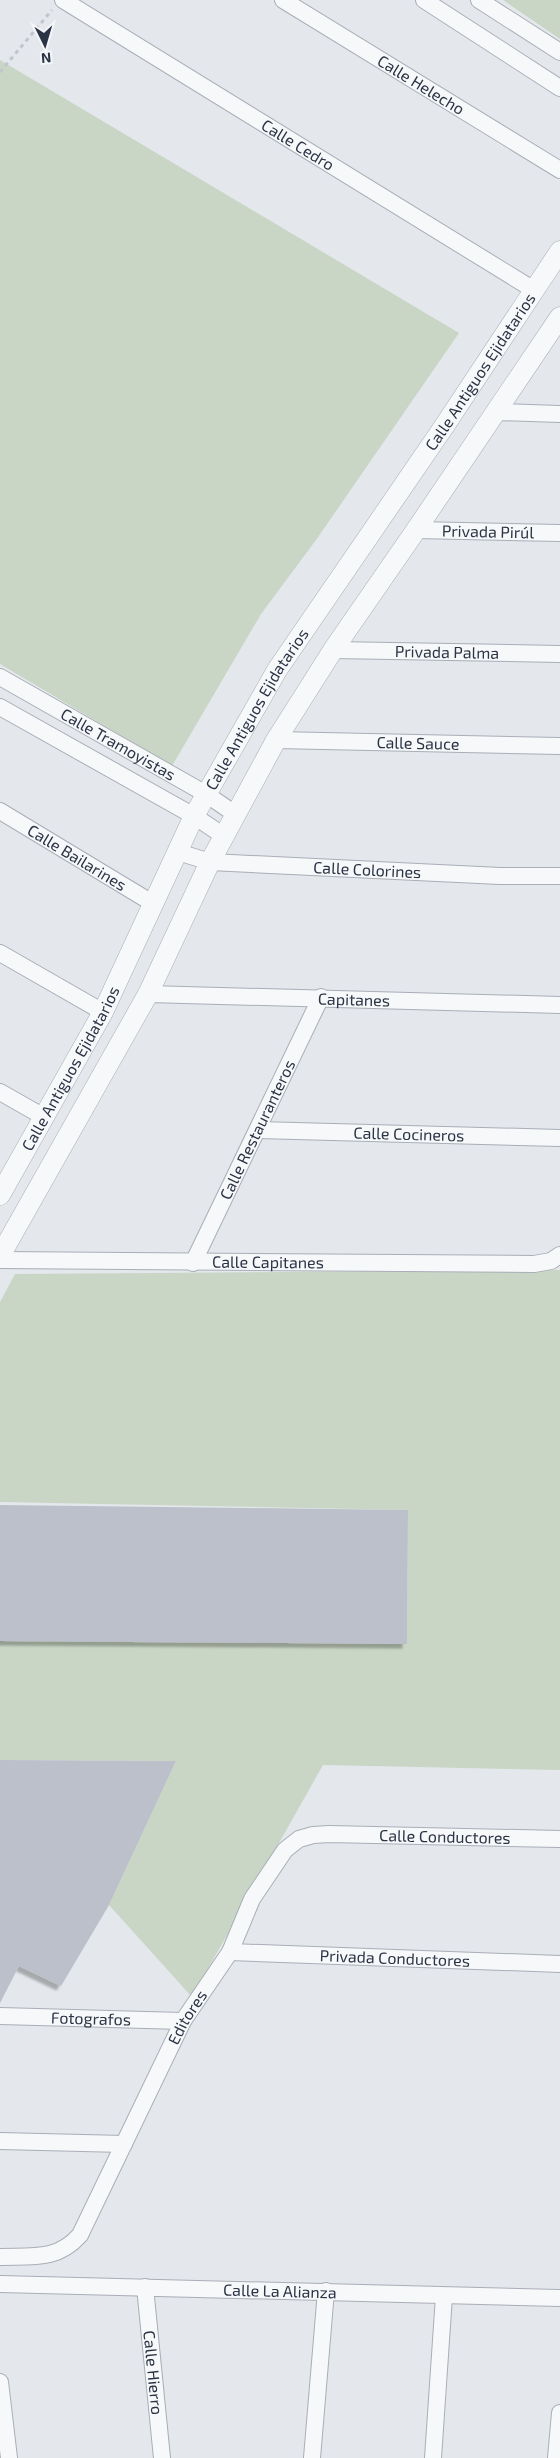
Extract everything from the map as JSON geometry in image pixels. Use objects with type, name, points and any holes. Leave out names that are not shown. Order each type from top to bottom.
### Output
[{"type":"street","name":"Calle Helecho","points":[[282,0],[560,170]]},
{"type":"street","points":[[424,0],[560,88]]},
{"type":"street","points":[[478,0],[560,52]]},
{"type":"street","name":"Calle Cedro","points":[[59,4],[534,290]]},
{"type":"street","name":"Calle Antiguos Ejidatarios","points":[[0,1195],[103,1012],[194,816],[277,670],[445,425],[560,251]]},
{"type":"street","name":"Calle Antiguos Ejidatarios","points":[[0,1256],[148,994],[210,862],[276,740],[332,650],[497,412],[560,317]]},
{"type":"street","points":[[497,412],[560,414]]},
{"type":"street","name":"Privada Pirúl","points":[[416,530],[560,533]]},
{"type":"street","name":"Privada Palma","points":[[332,650],[560,654]]},
{"type":"street","name":"Calle Tramoyistas","points":[[0,677],[206,794],[235,814]]},
{"type":"street","name":"Calle Tramoyistas","points":[[0,707],[194,816],[224,836]]},
{"type":"street","name":"Calle Sauce","points":[[276,740],[560,746]]},
{"type":"street","name":"Calle Bailarines","points":[[0,811],[154,904]]},
{"type":"street","name":"Calle Colorines","points":[[178,852],[210,862],[500,876],[560,876]]},
{"type":"street","points":[[0,953],[103,1012]]},
{"type":"street","name":"Capitanes","points":[[148,994],[321,997],[560,1005]]},
{"type":"street","name":"Calle Restauranteros","points":[[193,1263],[321,997]]},
{"type":"street","points":[[0,1092],[44,1117]]},
{"type":"street","name":"Calle Cocineros","points":[[258,1130],[560,1138]]},
{"type":"street","name":"Calle Capitanes","points":[[0,1260],[193,1263],[534,1264],[551,1260],[560,1255]]},
{"type":"street","name":"Calle Conductores","points":[[329,1834],[560,1839]]},
{"type":"street","name":"Editores","points":[[0,2257],[46,2256],[60,2252],[70,2246],[80,2235],[183,2021],[230,1952],[252,1899],[285,1850],[299,1839],[329,1834]]},
{"type":"street","name":"Privada Conductores","points":[[230,1952],[560,1964]]},
{"type":"street","name":"Fotografos","points":[[0,2016],[183,2021]]},
{"type":"street","points":[[0,2141],[124,2144]]},
{"type":"street","name":"Calle La Alianza","points":[[0,2284],[560,2298]]},
{"type":"street","name":"Calle Hierro","points":[[145,2287],[162,2458]]},
{"type":"street","points":[[312,2458],[326,2291]]},
{"type":"street","points":[[433,2458],[444,2296]]},
{"type":"street","points":[[0,2382],[9,2458]]},
{"type":"street","points":[[556,2458],[560,2413]]},
{"type":"path","points":[[0,72],[59,4]]},
{"type":"green space","points":[[503,0],[560,0],[560,39]]},
{"type":"green space","points":[[0,60],[459,333],[316,540],[261,614],[172,766],[0,664]]},
{"type":"green space","points":[[560,1270],[560,1770],[323,1765],[192,1997],[109,1905],[176,1761],[0,1760],[0,1639],[407,1644],[408,1510],[0,1502],[0,1302],[15,1274]]},
{"type":"building","points":[[0,1505],[408,1510],[407,1644],[0,1641]]},
{"type":"building","points":[[0,1760],[176,1761],[109,1905],[61,1986],[19,1966],[0,2003]]}]
